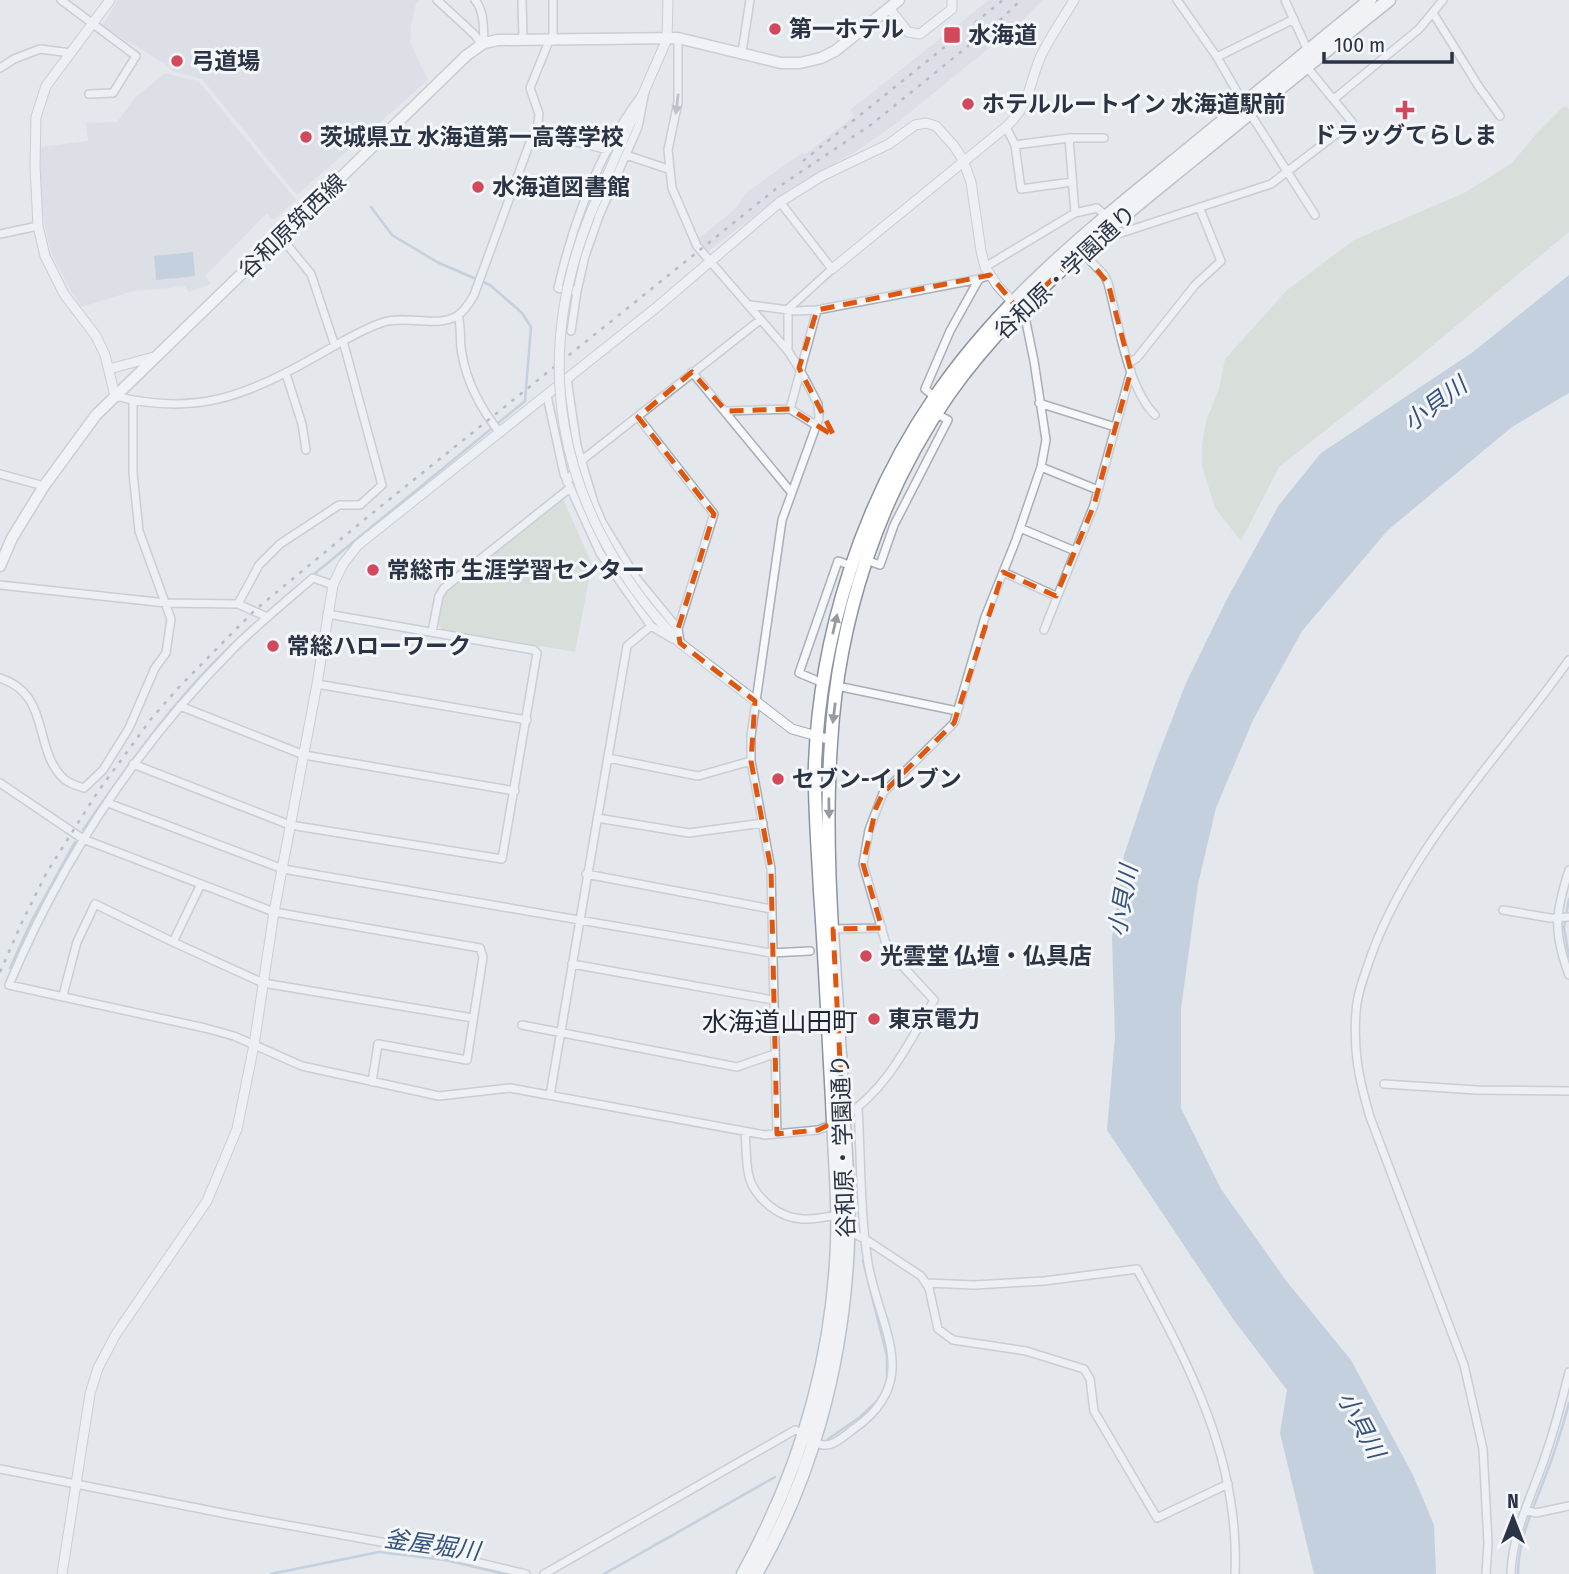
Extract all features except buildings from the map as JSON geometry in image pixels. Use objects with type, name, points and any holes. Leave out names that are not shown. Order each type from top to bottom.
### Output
[{"type":"highway","name":"谷和原・学園通り","points":[[1247,109],[1308,51],[1370,0]]},
{"type":"highway","name":"谷和原・学園通り","points":[[838,1121],[816,806],[817,738],[823,683],[838,611],[852,566],[895,477],[1015,305],[1071,246],[1107,223],[1247,109],[1389,0]]},
{"type":"highway","name":"谷和原・学園通り","points":[[743,1574],[828,1396],[839,1337],[847,1269],[842,1230],[829,790],[837,686],[856,594],[909,438],[935,397],[979,337],[1082,252],[1107,223]]},
{"type":"highway","name":"谷和原・学園通り","points":[[756,1574],[786,1513],[810,1438]]},
{"type":"main road","points":[[482,44],[523,39],[551,41],[673,38],[781,63],[810,61],[835,51],[899,0]]},
{"type":"main road","name":"谷和原筑西線","points":[[0,566],[17,529],[44,486],[82,432],[115,396],[467,55],[482,44]]},
{"type":"street","points":[[62,0],[136,56],[113,93],[89,94]]},
{"type":"street","points":[[110,0],[46,86],[36,117],[37,226],[51,270],[64,294],[96,336],[109,369],[115,396],[133,400],[200,404],[250,390],[286,374],[344,341],[392,320],[442,320],[458,316],[474,295],[533,134],[537,132],[539,114],[530,88],[551,41],[553,0]]},
{"type":"street","points":[[437,0],[482,44]]},
{"type":"street","points":[[475,0],[480,6],[483,21],[482,44]]},
{"type":"street","points":[[522,0],[523,39]]},
{"type":"street","points":[[668,0],[678,103],[668,150],[672,188],[694,242],[788,351],[818,404],[817,426],[782,520],[751,736],[751,761],[771,869],[777,1134]]},
{"type":"street","points":[[742,52],[750,0]]},
{"type":"street","points":[[889,8],[908,32],[920,34],[952,9],[952,0]]},
{"type":"street","points":[[788,351],[788,309],[832,269],[1021,113],[1040,58],[1074,0]]},
{"type":"street","points":[[1177,0],[1217,57],[1315,215]]},
{"type":"street","points":[[1285,0],[1308,51]]},
{"type":"street","points":[[1334,99],[1419,30],[1443,0]]},
{"type":"street","points":[[1433,13],[1500,116]]},
{"type":"street","points":[[1217,57],[1294,19]]},
{"type":"street","points":[[654,622],[594,524],[576,476],[565,432],[560,379],[561,325],[571,270],[590,215],[645,91],[673,38]]},
{"type":"street","points":[[0,68],[14,59],[40,49],[71,53]]},
{"type":"street","points":[[935,397],[925,389],[950,331],[979,279],[1075,213],[1097,208],[1118,234],[1200,209],[1271,184],[1352,122],[1306,66]]},
{"type":"street","points":[[577,292],[558,288],[577,221],[625,117],[645,91]]},
{"type":"street","points":[[571,331],[577,292],[592,236],[638,127],[645,91]]},
{"type":"street","points":[[62,1574],[90,1394],[98,1368],[116,1334],[195,1222],[219,1177],[237,1129],[254,1045],[274,912],[317,684],[327,614],[333,585],[343,564],[358,545],[547,396],[780,202],[822,176],[882,148],[920,123],[931,123],[941,131],[963,160],[971,182],[981,251],[988,271],[1024,316],[1032,348],[1045,440],[1041,467],[985,617],[954,723],[883,793],[869,830],[863,864],[886,944],[934,1000],[888,1076],[876,1091],[838,1121],[818,1130],[777,1134],[745,1132],[500,1088],[439,1096],[302,1066],[254,1045],[234,1036],[205,1028],[9,985],[33,927],[83,839],[133,764],[180,706],[234,648],[268,617],[313,578],[333,585]]},
{"type":"street","points":[[1006,127],[1015,145],[1021,189],[1072,181]]},
{"type":"street","points":[[537,132],[608,150]]},
{"type":"street","points":[[1015,145],[1069,138],[1104,138]]},
{"type":"street","points":[[1069,138],[1075,213]]},
{"type":"street","points":[[626,155],[668,169]]},
{"type":"street","points":[[780,202],[832,269]]},
{"type":"street","points":[[1044,630],[1098,490],[1130,367],[1195,285],[1221,261],[1200,209]]},
{"type":"street","points":[[0,234],[37,226]]},
{"type":"street","points":[[279,236],[311,274],[335,346]]},
{"type":"street","points":[[1082,252],[1108,283],[1130,367],[1143,397],[1156,415]]},
{"type":"street","points":[[750,305],[817,310],[979,279]]},
{"type":"street","points":[[790,409],[799,368],[817,310]]},
{"type":"street","points":[[458,316],[462,354],[468,376],[482,412],[500,433]]},
{"type":"street","points":[[432,632],[439,596],[444,588],[569,485],[580,461],[760,320]]},
{"type":"street","points":[[238,604],[259,565],[280,544],[339,505],[360,505],[380,488],[382,481],[344,341]]},
{"type":"street","points":[[109,369],[158,356]]},
{"type":"street","points":[[692,372],[791,492]]},
{"type":"street","points":[[286,374],[302,424],[306,450]]},
{"type":"street","points":[[567,379],[572,424],[580,461],[594,503],[637,579],[678,629]]},
{"type":"street","points":[[547,396],[559,456],[569,485],[605,563],[654,622],[680,643],[792,729],[831,740]]},
{"type":"street","points":[[0,678],[17,685],[26,694],[38,716],[49,758],[57,771],[67,781],[84,788],[103,770],[129,728],[155,668],[166,653],[171,619],[142,543],[137,518],[132,443],[133,400]]},
{"type":"street","points":[[1040,403],[1115,427]]},
{"type":"street","points":[[726,411],[790,409],[817,426]]},
{"type":"street","points":[[866,560],[880,565],[894,525],[948,421],[937,414]]},
{"type":"street","points":[[638,416],[714,514],[678,629],[680,643]]},
{"type":"street","points":[[1041,467],[1098,490]]},
{"type":"street","points":[[0,474],[44,486]]},
{"type":"street","points":[[895,477],[914,486]]},
{"type":"street","points":[[1020,528],[1075,551]]},
{"type":"street","points":[[823,683],[799,673],[838,561],[852,566]]},
{"type":"street","points":[[1003,572],[1056,596]]},
{"type":"street","points":[[0,584],[166,603],[238,604],[268,617]]},
{"type":"street","points":[[133,764],[290,825],[502,859],[537,653],[534,650],[327,614]]},
{"type":"street","points":[[550,1095],[627,646],[654,622]]},
{"type":"street","points":[[1486,1574],[1488,1543],[1483,1449],[1464,1365],[1370,1117],[1358,1078],[1356,1010],[1362,981],[1376,944],[1403,886],[1466,792],[1569,660]]},
{"type":"street","points":[[317,684],[527,720]]},
{"type":"street","points":[[837,686],[957,711]]},
{"type":"street","points":[[180,706],[304,755],[514,791]]},
{"type":"street","points":[[608,758],[698,776],[751,761]]},
{"type":"street","points":[[0,783],[83,839],[274,912],[480,948],[483,957],[467,1060],[378,1044],[372,1082]]},
{"type":"street","points":[[108,803],[283,869],[771,953],[810,951]]},
{"type":"street","points":[[597,818],[690,833],[763,823]]},
{"type":"street","points":[[1569,870],[1564,917],[1557,936],[1569,975]]},
{"type":"street","points":[[586,874],[771,909]]},
{"type":"street","points":[[173,942],[201,884]]},
{"type":"street","points":[[63,995],[77,942],[95,904],[263,983],[473,1018]]},
{"type":"street","points":[[1503,910],[1564,917]]},
{"type":"street","points":[[833,929],[881,928]]},
{"type":"street","points":[[572,964],[773,1000]]},
{"type":"street","points":[[522,1026],[737,1067],[774,1054]]},
{"type":"street","points":[[1384,1084],[1477,1090],[1569,1091]]},
{"type":"street","points":[[544,1574],[795,1430],[826,1445],[834,1443],[881,1405],[894,1373],[869,1264],[858,1107]]},
{"type":"street","points":[[745,1132],[748,1175],[754,1192],[759,1197],[780,1214],[800,1219],[842,1215]]},
{"type":"street","points":[[842,1230],[866,1240],[914,1269],[927,1283],[938,1329],[953,1340],[1026,1351],[1084,1369],[1090,1379],[1094,1411],[1157,1518],[1228,1485]]},
{"type":"street","points":[[927,1283],[974,1285],[1044,1281],[1137,1269],[1170,1329],[1218,1441],[1228,1485],[1236,1549],[1235,1574]]},
{"type":"street","points":[[1511,1574],[1511,1561],[1525,1510],[1557,1419],[1569,1371]]},
{"type":"street","points":[[0,1469],[425,1550],[526,1574]]},
{"type":"street","points":[[1525,1510],[1536,1513],[1569,1506]]},
{"type":"highlighted area","points":[[1082,252],[1108,283],[1131,371],[1094,505],[1056,596],[1003,572],[954,723],[883,793],[876,808],[863,864],[882,928],[833,929],[843,1118],[818,1130],[777,1134],[771,869],[751,761],[755,701],[680,643],[678,629],[714,514],[638,417],[692,372],[726,411],[790,409],[834,436],[799,368],[817,310],[990,275],[1019,310]]},
{"type":"shaded area","name":"茨城県立 水海道第一高等学校","points":[[118,0],[420,0],[416,4],[411,25],[410,43],[428,80],[297,195],[202,79],[172,71],[167,65],[102,26]]},
{"type":"shaded area","points":[[989,0],[1043,0],[1021,22],[898,122],[855,152],[792,187],[706,253],[698,239],[734,210],[747,192],[802,153],[806,154],[854,116],[850,110]]},
{"type":"shaded area","points":[[165,73],[199,82],[296,200],[274,220],[267,213],[205,276],[211,284],[189,292],[185,286],[129,292],[82,307],[52,255],[48,241],[42,209],[40,147],[88,141],[86,123],[117,122],[135,98]]},
{"type":"green space","points":[[1564,106],[1569,109],[1569,232],[1420,356],[1279,467],[1241,541],[1215,508],[1202,466],[1206,421],[1219,389],[1225,359],[1287,290],[1354,240],[1464,193],[1512,163]]},
{"type":"green space","points":[[563,499],[592,564],[575,652],[441,629],[438,624],[444,593],[449,587]]},
{"type":"water","points":[[193,252],[195,276],[156,280],[154,256]]},
{"type":"water","name":"小貝川","points":[[1569,275],[1569,393],[1512,427],[1388,530],[1302,631],[1253,720],[1216,808],[1198,884],[1181,1009],[1181,1108],[1221,1189],[1287,1282],[1351,1360],[1413,1475],[1434,1525],[1436,1574],[1314,1574],[1280,1433],[1287,1390],[1233,1319],[1107,1130],[1115,1036],[1112,938],[1124,855],[1186,683],[1227,599],[1279,505],[1321,453],[1473,352]]},
{"type":"waterway","points":[[313,575],[525,401],[531,327],[522,313],[490,285],[437,262],[392,235],[371,207]]},
{"type":"waterway","points":[[83,830],[179,700],[247,631]]},
{"type":"waterway","points":[[10,968],[32,920],[75,842]]},
{"type":"waterway","points":[[1569,899],[1564,927],[1569,957]]},
{"type":"waterway","name":"釜屋堀川","points":[[863,1261],[887,1356],[887,1377]]},
{"type":"waterway","name":"釜屋堀川","points":[[828,1439],[860,1417],[876,1402]]},
{"type":"waterway","points":[[1518,1574],[1526,1526],[1569,1403]]},
{"type":"waterway","name":"釜屋堀川","points":[[604,1574],[775,1477]]},
{"type":"waterway","name":"釜屋堀川","points":[[271,1574],[379,1552],[445,1560],[504,1574]]},
{"type":"railway","points":[[803,161],[1003,0]]},
{"type":"railway","points":[[0,972],[47,872],[97,793],[151,719],[255,610],[777,188],[872,124],[1021,0]]},
{"type":"place","name":"第一ホテル","points":[[775,29]]},
{"type":"place","name":"水海道","points":[[952,35]]},
{"type":"place","name":"弓道場","points":[[177,61]]},
{"type":"place","name":"ホテルルートイン 水海道駅前","points":[[968,104]]},
{"type":"place","name":"ドラッグてらしま","points":[[1405,110]]},
{"type":"place","name":"茨城県立 水海道第一高等学校","points":[[306,137]]},
{"type":"place","name":"水海道図書館","points":[[478,187]]},
{"type":"place","name":"常総市 生涯学習センター","points":[[373,570]]},
{"type":"place","name":"常総ハローワーク","points":[[273,646]]},
{"type":"place","name":"セブン-イレブン","points":[[778,779]]},
{"type":"place","name":"光雲堂 仏壇・仏具店","points":[[866,956]]},
{"type":"place","name":"東京電力","points":[[874,1019]]},
{"type":"district","name":"水海道山田町","points":[[780,1022]]}]
